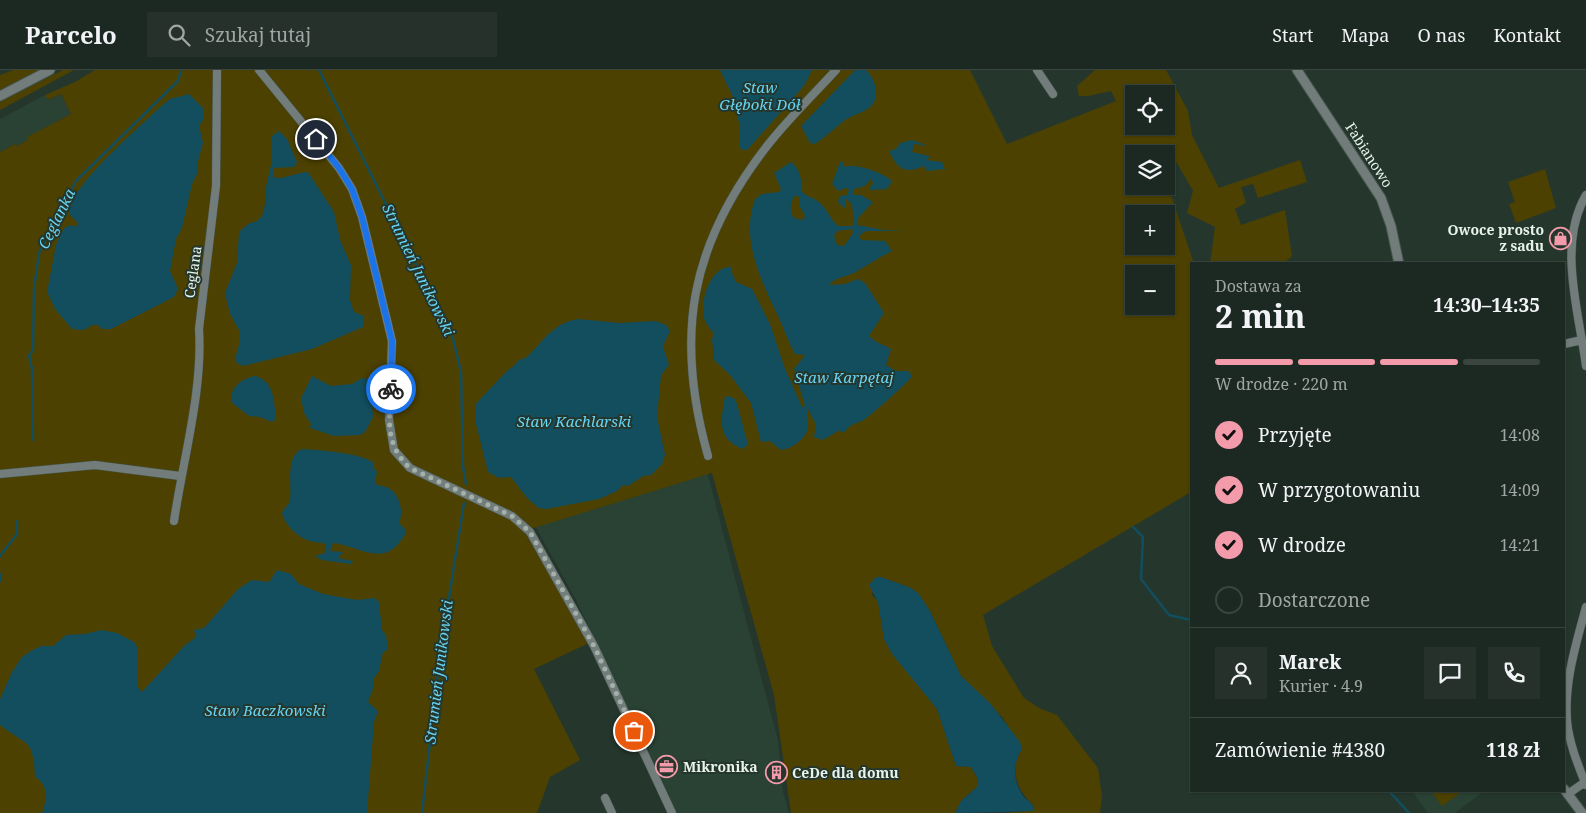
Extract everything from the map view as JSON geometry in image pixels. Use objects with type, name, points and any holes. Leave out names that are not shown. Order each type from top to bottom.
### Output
[{"type":"street","points":[[0,96],[50,70]]},
{"type":"street","name":"Ceglana","points":[[174,521],[200,351],[198,329],[216,186],[217,70]]},
{"type":"street","points":[[259,70],[339,168],[356,198],[392,341],[389,420],[394,450],[410,468],[512,516],[530,532],[594,646],[672,813]]},
{"type":"street","points":[[708,456],[693,395],[690,343],[693,307],[702,262],[717,223],[752,166],[779,132],[836,70]]},
{"type":"street","points":[[1037,70],[1053,94]]},
{"type":"street","name":"Fabianowo","points":[[1297,70],[1381,198],[1399,262]]},
{"type":"street","points":[[1586,195],[1576,217],[1570,244],[1586,366]]},
{"type":"street","points":[[1565,344],[1582,340]]},
{"type":"street","points":[[0,474],[95,465],[180,476]]},
{"type":"street","points":[[1582,813],[1566,791],[1586,784],[1572,745],[1567,714],[1572,659],[1582,635],[1586,607]]},
{"type":"street","points":[[605,798],[612,813]]},
{"type":"shaded area","points":[[14,70],[39,70],[0,90],[0,75]]},
{"type":"shaded area","points":[[63,70],[74,70],[0,110],[0,102]]},
{"type":"shaded area","points":[[95,70],[970,70],[1007,144],[1116,101],[1111,91],[1079,96],[1077,86],[1095,70],[1166,70],[1174,85],[1125,85],[1125,135],[1175,135],[1175,87],[1188,111],[1192,135],[1219,188],[1300,160],[1307,182],[1258,198],[1253,184],[1241,187],[1246,203],[1235,209],[1241,225],[1285,210],[1292,256],[1285,262],[1210,262],[1215,227],[1187,213],[1193,191],[1177,163],[1175,163],[1175,145],[1125,145],[1125,195],[1171,195],[1174,205],[1125,205],[1125,255],[1175,255],[1175,207],[1193,262],[1190,262],[1190,493],[983,615],[992,646],[1024,698],[1039,708],[1057,715],[1098,768],[1102,796],[1100,813],[1006,813],[1033,810],[1033,805],[1022,792],[1016,779],[1016,764],[1022,749],[1002,717],[961,676],[930,611],[911,588],[876,577],[872,595],[878,601],[884,639],[937,709],[956,766],[971,767],[978,779],[978,786],[961,801],[955,813],[791,813],[774,695],[712,473],[524,531],[589,643],[534,669],[580,760],[550,777],[537,813],[0,813],[0,152],[28,140],[27,137],[71,114],[61,94],[48,100],[45,95],[75,82]]},
{"type":"shaded area","points":[[61,94],[71,114],[28,137],[29,140],[16,146],[15,144],[0,152],[0,119],[45,95],[49,100]]},
{"type":"shaded area","points":[[1545,169],[1556,208],[1516,223],[1509,204],[1515,202],[1508,182]]},
{"type":"shaded area","points":[[706,468],[778,741],[783,792],[789,813],[676,813],[576,600],[534,524]]},
{"type":"shaded area","points":[[1413,792],[1483,792],[1455,813],[1428,813]]},
{"type":"shaded area","points":[[1432,792],[1462,792],[1442,806]]},
{"type":"water","name":"Staw Głęboki Dół","points":[[720,70],[812,70],[804,86],[747,150],[743,150],[740,148],[739,123],[734,99]]},
{"type":"water","points":[[855,70],[866,70],[872,78],[876,88],[873,104],[866,110],[845,120],[815,144],[810,143],[801,126]]},
{"type":"water","points":[[189,94],[203,108],[204,118],[199,126],[203,143],[198,161],[198,172],[192,184],[182,228],[176,239],[170,271],[178,289],[174,297],[111,329],[102,329],[98,325],[92,325],[84,330],[72,329],[55,309],[47,292],[56,245],[64,228],[71,225],[76,227],[78,223],[69,214],[72,203],[80,189],[106,158],[160,107],[170,99]]},
{"type":"water","points":[[279,131],[287,139],[297,162],[294,167],[274,168],[273,177],[281,178],[308,172],[334,212],[340,240],[351,265],[350,300],[354,312],[364,316],[363,327],[312,349],[243,366],[237,363],[235,359],[239,345],[239,330],[230,314],[225,293],[237,263],[239,232],[262,216],[271,165],[272,136]]},
{"type":"water","points":[[912,140],[928,146],[914,144],[912,152],[930,157],[926,160],[942,162],[945,169],[927,171],[924,166],[906,170],[898,166],[889,151],[896,149],[900,143]]},
{"type":"water","name":"Staw Karpętaj","points":[[791,162],[798,171],[802,191],[819,203],[838,226],[853,226],[854,224],[852,204],[845,198],[846,207],[844,208],[838,202],[840,196],[847,195],[849,190],[846,188],[838,191],[832,184],[840,162],[843,162],[843,167],[855,166],[869,169],[882,174],[892,181],[887,189],[869,189],[873,183],[871,179],[865,186],[854,189],[854,195],[861,195],[873,202],[858,218],[857,225],[884,230],[907,231],[866,231],[860,235],[859,238],[862,240],[885,241],[892,251],[854,273],[835,280],[829,285],[845,284],[858,279],[865,283],[884,313],[869,336],[891,349],[886,365],[896,371],[908,371],[912,376],[865,419],[851,425],[845,432],[838,431],[823,440],[814,437],[816,425],[808,409],[807,432],[793,446],[781,450],[770,441],[761,442],[751,403],[730,375],[714,360],[712,339],[714,334],[705,321],[703,314],[705,296],[712,279],[724,268],[732,267],[732,273],[736,282],[752,289],[770,324],[784,366],[802,407],[805,406],[794,369],[805,355],[795,354],[759,274],[751,244],[751,214],[755,199],[762,194],[779,192],[781,189],[774,173]],"holes":[[[795,195],[800,198],[799,205],[805,216],[803,220],[794,218],[791,212],[791,204]],[[852,229],[853,233],[844,246],[837,245],[834,236],[837,231]]]},
{"type":"water","name":"Staw Kachlarski","points":[[579,319],[619,323],[656,321],[666,325],[670,331],[663,346],[669,365],[661,375],[657,417],[665,455],[662,464],[651,475],[643,476],[628,486],[623,485],[617,491],[599,499],[546,509],[539,508],[527,498],[511,477],[499,478],[488,472],[475,420],[475,405],[506,372],[519,360],[528,356],[556,328]]},
{"type":"water","points":[[255,376],[266,383],[272,393],[276,419],[272,422],[260,417],[249,416],[231,402],[231,396],[238,384],[245,379]]},
{"type":"water","points":[[312,376],[331,386],[352,384],[362,378],[374,380],[376,383],[372,402],[373,417],[365,432],[360,435],[334,436],[310,428],[311,424],[304,413],[301,398]]},
{"type":"water","points":[[728,396],[735,399],[737,404],[748,444],[743,449],[728,440],[722,428],[725,397]]},
{"type":"water","points":[[302,449],[350,454],[374,463],[374,468],[377,472],[375,483],[395,493],[400,503],[399,523],[405,529],[404,537],[392,550],[376,554],[333,543],[330,551],[343,552],[338,558],[353,561],[351,564],[322,560],[315,556],[325,553],[326,544],[312,542],[296,534],[282,513],[290,500],[290,472],[293,458]]},
{"type":"water","name":"Staw Baczkowski","points":[[277,570],[291,574],[299,584],[323,594],[357,600],[375,598],[379,602],[382,630],[386,635],[388,650],[383,652],[379,671],[373,680],[374,686],[368,702],[378,711],[374,722],[367,813],[42,813],[46,793],[43,784],[35,777],[30,748],[0,725],[0,699],[12,672],[22,657],[41,646],[53,646],[66,635],[85,634],[101,630],[117,633],[134,642],[138,649],[138,687],[142,692],[184,646],[196,637],[194,630],[204,628],[238,589],[252,580],[269,582]]},
{"type":"water","points":[[876,577],[911,588],[919,594],[930,611],[961,676],[990,703],[1020,742],[1022,749],[1015,767],[1016,780],[1018,787],[1025,798],[1031,803],[1034,811],[955,813],[961,801],[978,786],[978,779],[971,767],[956,766],[937,709],[892,654],[884,639],[878,602],[869,585]]},
{"type":"waterway","name":"Ceglanka","points":[[33,440],[32,369],[29,356],[33,350],[34,289],[39,253],[76,181],[178,81],[181,70]]},
{"type":"waterway","name":"Strumień Junikowski","points":[[319,70],[453,339],[461,372],[463,467],[466,484]]},
{"type":"waterway","name":"Strumień Junikowski","points":[[422,813],[440,654],[464,503]]},
{"type":"waterway","name":"Ceglanka","points":[[0,556],[17,534],[17,521]]},
{"type":"waterway","points":[[1133,527],[1143,537],[1141,579],[1169,615],[1190,620]]},
{"type":"waterway","name":"Ceglanka","points":[[0,574],[0,581]]},
{"type":"waterway","points":[[1390,792],[1409,813]]},
{"type":"way so far","points":[[391,389],[389,420],[391,438],[397,456],[410,468],[474,496],[512,516],[530,532],[594,646],[634,731]]},
{"type":"place","name":"Owoce prosto z sadu","points":[[1560,238]]},
{"type":"place","name":"Mikronika","points":[[667,767]]},
{"type":"place","name":"CeDe dla domu","points":[[776,773]]},
{"type":"route","points":[[316,139],[339,168],[352,189],[362,217],[392,341],[391,389]]}]
